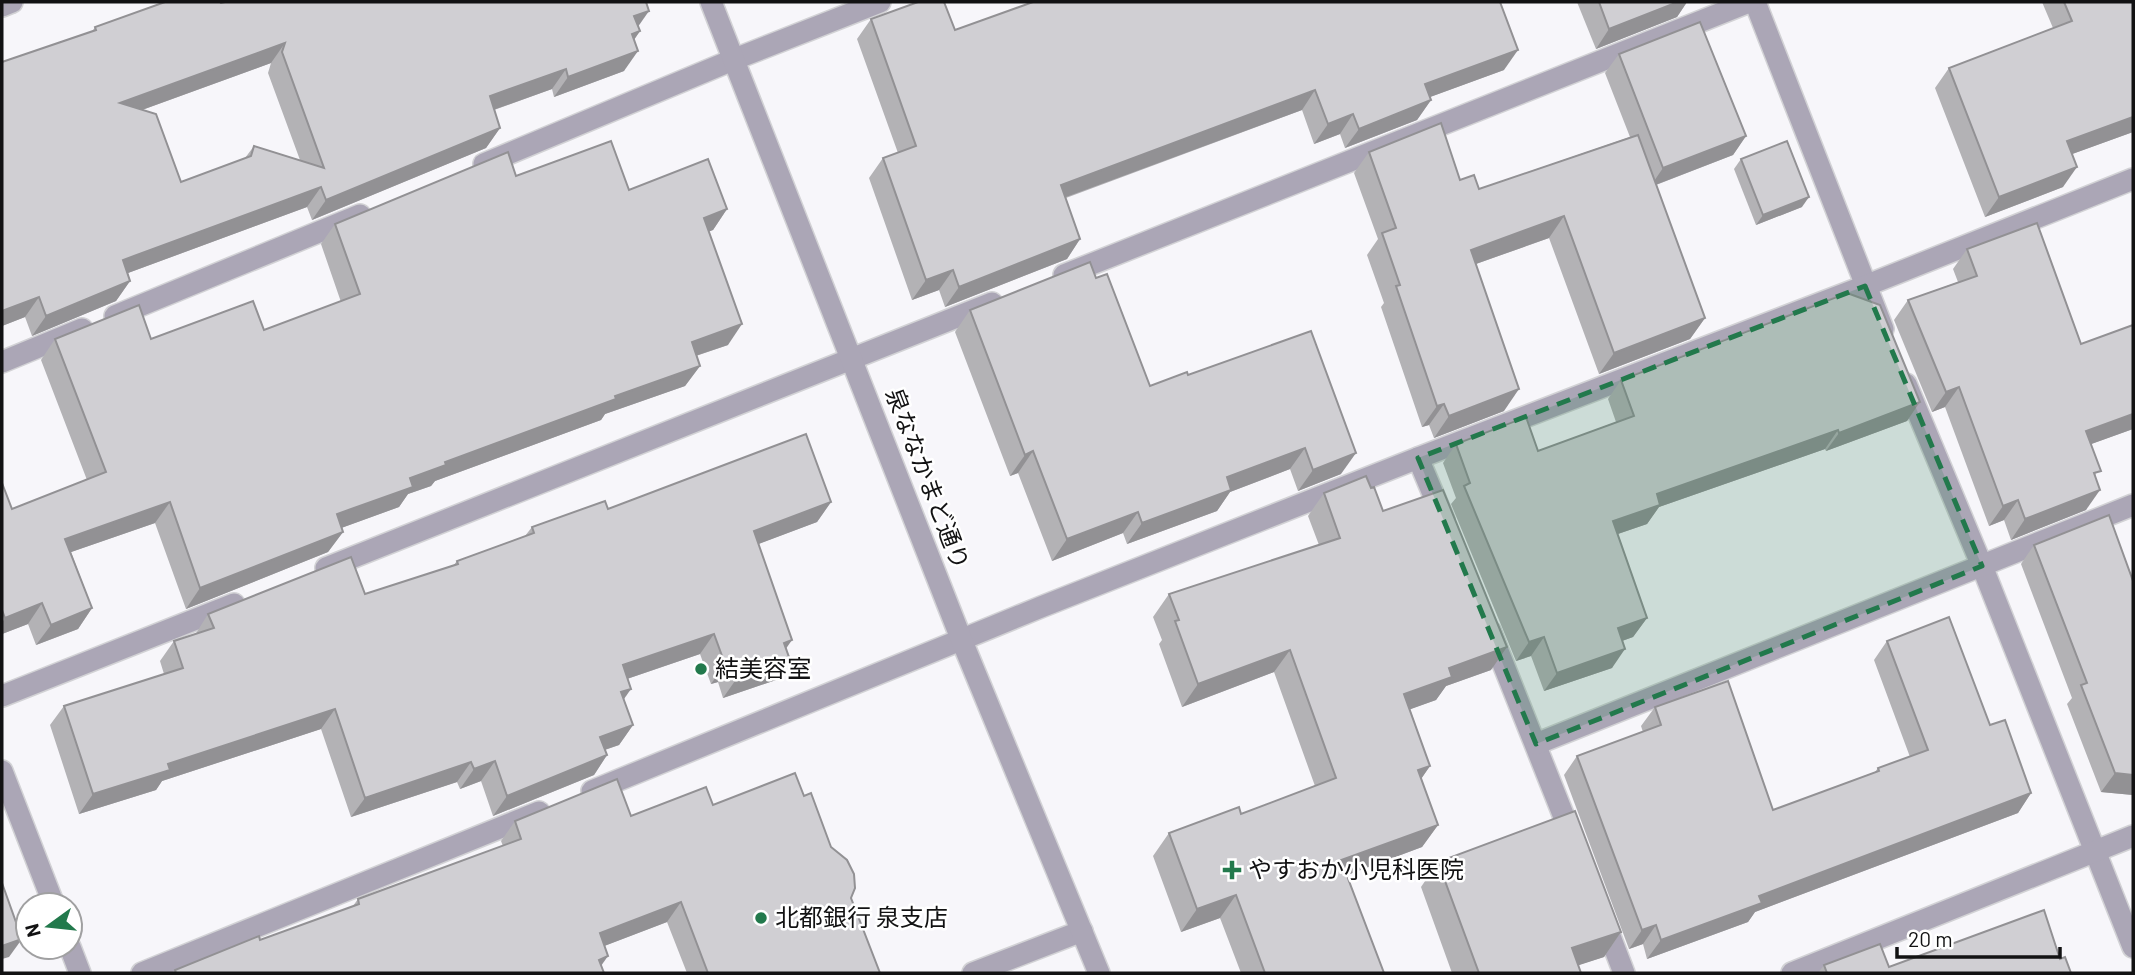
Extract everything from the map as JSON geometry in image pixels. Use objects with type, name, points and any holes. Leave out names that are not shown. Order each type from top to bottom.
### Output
[{"type":"street","points":[[2,6],[12,2]]},
{"type":"street","name":"泉ななかまど通り","points":[[711,2],[962,641],[1099,973]]},
{"type":"street","points":[[468,170],[880,2]]},
{"type":"street","points":[[1045,282],[1752,2],[1865,286],[1982,566],[2133,947]]},
{"type":"street","points":[[142,973],[1418,458],[1865,286],[2133,179]]},
{"type":"street","points":[[2,362],[377,208]]},
{"type":"street","points":[[312,573],[1007,297]]},
{"type":"street","points":[[1418,458],[1454,545]]},
{"type":"street","points":[[1536,744],[2133,505]]},
{"type":"street","points":[[2,696],[246,599]]},
{"type":"street","points":[[1480,607],[1580,859]]},
{"type":"street","points":[[2,771],[49,891]]},
{"type":"street","points":[[1792,973],[2133,835]]},
{"type":"street","points":[[1595,897],[1624,973]]},
{"type":"street","points":[[974,973],[1082,931]]},
{"type":"highlighted area","points":[[1865,286],[1982,566],[1536,744],[1418,458]]},
{"type":"building","points":[[165,2],[646,2],[649,11],[634,16],[640,31],[632,34],[638,51],[568,77],[566,69],[490,96],[500,128],[326,200],[321,187],[123,260],[130,281],[46,316],[39,297],[2,311],[2,62],[96,30],[95,27]],"holes":[[[285,43],[282,52],[324,168],[254,146],[251,156],[181,182],[156,114],[120,103]]]},
{"type":"building","points":[[918,2],[944,2],[955,30],[1033,2],[1500,2],[1518,50],[1425,84],[1431,100],[1359,129],[1353,114],[1328,124],[1315,90],[1061,185],[1080,239],[959,287],[953,270],[926,280],[883,158],[916,146],[871,19]]},
{"type":"building","points":[[1599,2],[1678,2],[1609,29]]},
{"type":"building","points":[[2064,2],[2133,2],[2133,117],[2067,141],[2077,167],[1999,197],[1949,68],[2072,21]]},
{"type":"building","points":[[1700,22],[1746,136],[1663,168],[1619,54]]},
{"type":"building","points":[[1441,123],[1460,180],[1474,175],[1479,189],[1638,135],[1705,318],[1614,353],[1564,216],[1471,250],[1519,389],[1449,416],[1444,404],[1437,406],[1396,286],[1400,285],[1382,233],[1396,228],[1369,152]]},
{"type":"building","points":[[611,141],[629,190],[708,159],[727,209],[704,218],[742,324],[692,342],[700,366],[445,462],[446,465],[410,478],[413,487],[337,514],[343,532],[200,588],[170,502],[65,539],[92,608],[51,625],[42,603],[5,618],[2,610],[2,483],[12,509],[106,472],[55,339],[139,305],[151,339],[253,301],[264,330],[360,294],[335,224],[508,152],[516,176]]},
{"type":"building","points":[[1787,141],[1809,197],[1763,215],[1741,159]]},
{"type":"building","points":[[2037,223],[2081,344],[2133,325],[2133,414],[2086,431],[2101,471],[2094,473],[2100,490],[2025,519],[2018,500],[2003,506],[1959,387],[1946,392],[1908,300],[1977,276],[1967,249]]},
{"type":"building","points":[[1090,262],[1096,278],[1107,274],[1150,386],[1311,331],[1356,453],[1313,470],[1305,448],[1227,477],[1231,490],[1142,523],[1138,512],[1067,539],[1033,451],[1025,455],[970,310]]},
{"type":"building","points":[[1847,293],[1880,305],[1920,402],[1839,433],[1838,430],[1657,494],[1660,505],[1613,521],[1647,618],[1618,628],[1625,649],[1557,673],[1544,637],[1529,642],[1464,486],[1470,483],[1456,444],[1526,417],[1538,451],[1634,416],[1621,380]]},
{"type":"building","points":[[806,434],[831,502],[754,531],[792,640],[784,643],[790,660],[737,678],[732,662],[725,664],[714,634],[623,665],[631,689],[621,692],[633,725],[600,737],[607,755],[507,796],[495,761],[474,769],[471,762],[365,798],[335,709],[168,764],[170,770],[93,794],[64,706],[183,668],[174,641],[214,628],[208,614],[351,557],[365,594],[458,564],[457,561],[534,533],[532,527],[605,501],[608,509]]},
{"type":"building","points":[[1366,476],[1371,488],[1374,487],[1383,511],[1443,490],[1507,647],[1449,668],[1452,677],[1404,694],[1430,766],[1418,770],[1438,825],[1341,860],[1384,973],[1265,973],[1236,895],[1197,909],[1169,833],[1239,807],[1241,814],[1336,778],[1290,650],[1198,684],[1175,621],[1179,620],[1169,594],[1340,538],[1324,493]]},
{"type":"building","points":[[2109,515],[2133,581],[2133,775],[2115,773],[2081,685],[2087,683],[2034,545]]},
{"type":"building","points":[[1949,617],[1990,725],[2005,720],[2031,793],[1759,896],[1762,903],[1661,940],[1656,925],[1642,930],[1577,756],[1661,725],[1655,707],[1728,681],[1773,810],[1879,771],[1878,768],[1928,750],[1887,641]]},
{"type":"building","points":[[795,773],[804,796],[811,793],[831,847],[847,860],[854,874],[855,888],[851,898],[880,973],[708,973],[681,902],[600,933],[608,956],[599,960],[604,973],[176,973],[175,970],[259,936],[260,940],[359,904],[358,899],[521,839],[515,821],[617,779],[631,816],[706,787],[713,805]]},
{"type":"building","points":[[1575,811],[1621,932],[1572,948],[1581,973],[1479,973],[1438,862]]},
{"type":"building","points":[[2,883],[14,917],[14,942],[2,946]]},
{"type":"building","points":[[2044,910],[2060,959],[2065,957],[2071,973],[1827,973],[1824,965],[1880,944],[1889,967]]},
{"type":"place","name":"結美容室","points":[[701,669]]},
{"type":"place","name":"やすおか小児科医院","points":[[1232,870]]},
{"type":"place","name":"北都銀行 泉支店","points":[[761,918]]}]
